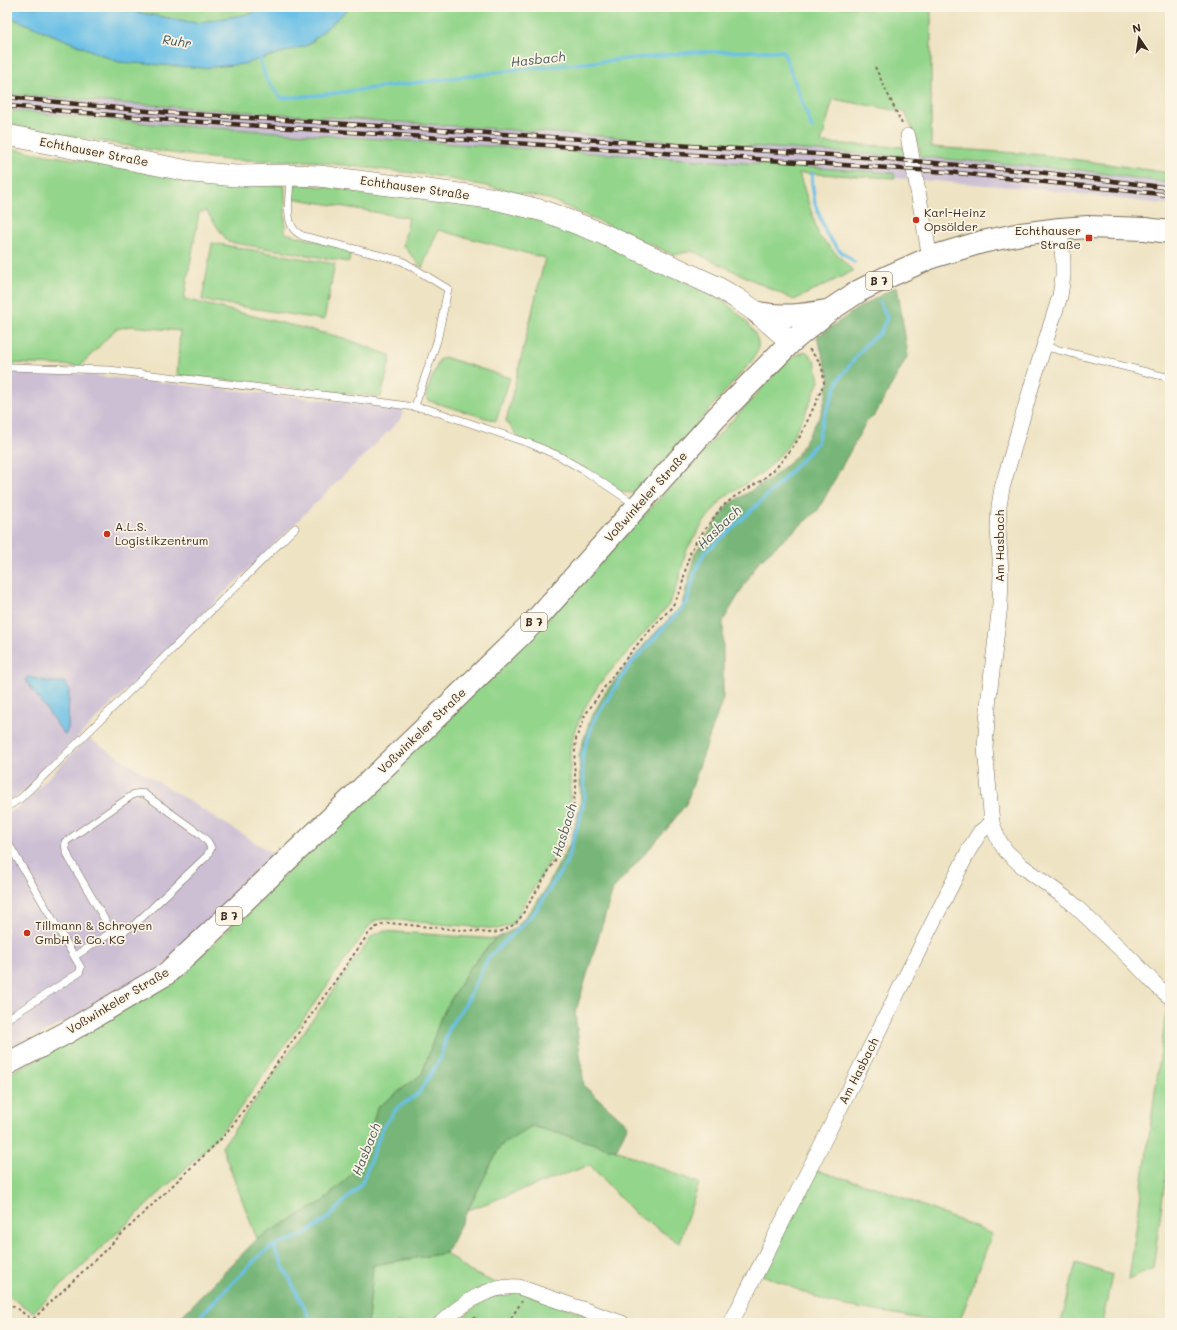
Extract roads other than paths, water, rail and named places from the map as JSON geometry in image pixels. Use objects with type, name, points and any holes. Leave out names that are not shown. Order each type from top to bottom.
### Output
[{"type":"main road","name":"Echthauser Straße","points":[[7,135],[193,172],[236,176],[290,175],[326,177],[490,198],[544,211],[595,230],[699,278],[736,298],[800,345]]},
{"type":"main road","name":"B 7","points":[[800,345],[830,310],[858,291],[932,257],[982,242],[1021,234],[1060,229],[1088,227],[1145,229],[1170,232]]},
{"type":"main road","points":[[758,313],[784,317],[806,315],[830,310]]},
{"type":"main road","name":"Voßwinkeler Straße","points":[[7,1064],[66,1033],[166,974],[258,888],[534,622],[716,418],[800,345]]},
{"type":"street","points":[[908,136],[928,247],[932,257]]},
{"type":"street","name":"Am Hasbach","points":[[1060,229],[1063,260],[1063,276],[1060,296],[1043,346],[1002,488],[999,506],[998,528],[1001,573],[1000,605],[989,696],[985,748],[992,822],[998,839],[1006,851],[1022,866],[1071,902],[1170,997]]},
{"type":"street","name":"Am Hasbach","points":[[731,1323],[969,850],[980,832],[992,822]]},
{"type":"street","points":[[442,1323],[463,1306],[487,1292],[509,1286],[529,1290],[590,1318],[622,1323]]},
{"type":"lane","points":[[290,175],[289,215],[292,227],[296,232],[303,236],[402,262],[448,289],[437,341],[415,406]]},
{"type":"lane","points":[[1043,346],[1170,378]]},
{"type":"lane","points":[[7,367],[109,370],[415,406],[531,444],[559,456],[585,471],[638,506]]},
{"type":"lane","points":[[7,807],[21,798],[296,528]]},
{"type":"lane","points":[[75,956],[112,932],[122,932],[133,926],[207,856],[211,848],[208,842],[200,834],[143,793],[134,794],[65,842],[69,858],[112,932]]},
{"type":"lane","points":[[7,841],[10,852],[81,968],[79,973],[7,1019]]},
{"type":"water","name":"Ruhr","points":[[7,7],[109,7],[196,23],[253,13],[260,7],[350,7],[308,45],[244,64],[203,68],[119,62],[7,16]]},
{"type":"water","points":[[29,677],[50,682],[64,682],[69,688],[68,728],[66,734],[64,734],[26,681],[26,678]]},
{"type":"waterway","name":"Hasbach","points":[[259,56],[266,79],[281,98],[320,95],[515,70],[695,52],[783,51],[812,128]]},
{"type":"waterway","name":"Hasbach","points":[[812,173],[815,204],[827,235],[839,250],[854,262]]},
{"type":"waterway","name":"Hasbach","points":[[193,1323],[259,1256],[273,1246],[304,1235],[328,1218],[362,1183],[382,1129],[397,1108],[418,1094],[440,1059],[449,1027],[465,1005],[488,958],[535,912],[566,863],[585,796],[582,756],[594,720],[629,666],[687,602],[695,572],[704,553],[779,484],[817,443],[822,422],[839,379],[867,343],[880,333],[887,318],[880,302]]},
{"type":"waterway","points":[[273,1246],[312,1323]]},
{"type":"railway","points":[[7,97],[157,112],[879,158],[1038,172],[1170,188]]},
{"type":"railway","points":[[7,106],[156,119],[948,172],[1170,195]]},
{"type":"place","name":"Karl-Heinz Opsölder","points":[[916,220]]},
{"type":"place","name":"Echthauser Straße","points":[[1089,238]]},
{"type":"place","name":"A.L.S. Logistikzentrum","points":[[107,534]]},
{"type":"place","name":"Tillmann & Schroyen GmbH & Co. KG","points":[[27,933]]}]
